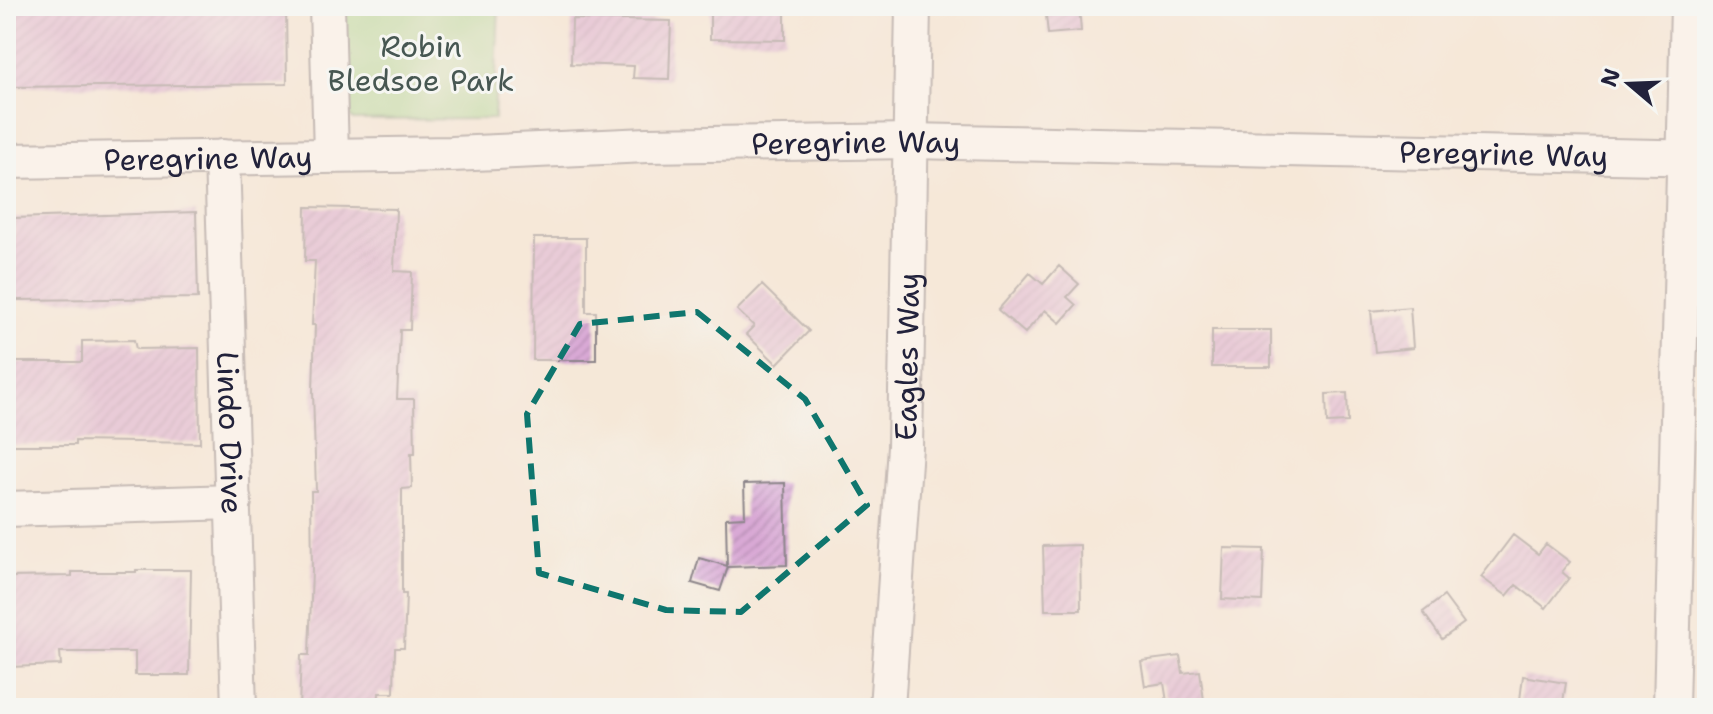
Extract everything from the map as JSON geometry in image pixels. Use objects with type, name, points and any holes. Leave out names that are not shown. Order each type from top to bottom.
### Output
[{"type":"street","points":[[327,6],[331,155]]},
{"type":"street","name":"Eagles Way","points":[[887,708],[905,447],[913,6]]},
{"type":"street","points":[[1671,708],[1696,157],[1688,6]]},
{"type":"street","name":"Peregrine Way","points":[[6,161],[452,154],[647,145],[911,141],[1696,157]]},
{"type":"street","name":"Lindo Drive","points":[[222,157],[239,708]]},
{"type":"street","points":[[6,509],[234,502]]},
{"type":"highlighted area","points":[[697,312],[805,399],[867,505],[741,612],[666,610],[539,573],[527,414],[580,324]]},
{"type":"green space","name":"Robin Bledsoe Park","points":[[344,6],[499,6],[494,119],[353,120],[345,110]]},
{"type":"building","points":[[6,6],[286,6],[287,84],[6,87]]},
{"type":"building","points":[[710,6],[785,6],[785,40],[710,39]]},
{"type":"building","points":[[1045,6],[1079,6],[1081,31],[1048,34]]},
{"type":"building","points":[[572,19],[671,21],[669,79],[633,78],[634,66],[571,64]]},
{"type":"building","points":[[306,207],[396,209],[394,271],[412,272],[410,330],[400,330],[397,399],[414,399],[412,488],[402,489],[402,594],[406,594],[404,648],[395,648],[394,693],[379,693],[378,708],[299,708],[301,655],[309,655],[311,491],[316,491],[315,325],[312,325],[315,261],[305,261]]},
{"type":"building","points":[[196,212],[198,298],[15,300],[14,218]]},
{"type":"building","points":[[534,238],[586,238],[586,312],[596,312],[596,360],[533,360]]},
{"type":"building","points":[[1059,266],[1079,284],[1067,297],[1076,305],[1060,323],[1045,310],[1025,333],[998,310],[1030,273],[1043,284]]},
{"type":"building","points":[[762,285],[809,331],[777,364],[746,334],[754,326],[737,310]]},
{"type":"building","points":[[1410,307],[1413,348],[1375,352],[1371,311]]},
{"type":"building","points":[[1212,330],[1271,330],[1271,367],[1212,367]]},
{"type":"building","points":[[134,340],[136,349],[199,348],[200,443],[75,441],[75,445],[6,445],[6,362],[82,362],[82,341]]},
{"type":"building","points":[[1347,393],[1348,422],[1327,423],[1326,394]]},
{"type":"building","points":[[785,483],[787,565],[728,567],[720,591],[692,583],[699,558],[727,566],[726,518],[745,517],[744,484]]},
{"type":"building","points":[[1513,535],[1538,554],[1546,544],[1570,562],[1562,572],[1569,578],[1546,608],[1516,585],[1507,596],[1481,577]]},
{"type":"building","points":[[1080,545],[1081,610],[1045,610],[1043,546]]},
{"type":"building","points":[[1224,548],[1264,549],[1262,601],[1222,599]]},
{"type":"building","points":[[191,570],[189,675],[135,675],[135,652],[60,652],[61,665],[9,667],[6,577],[72,576],[72,572]]},
{"type":"building","points":[[1444,596],[1464,623],[1442,639],[1423,612]]},
{"type":"building","points":[[1180,656],[1183,673],[1200,671],[1205,708],[1168,708],[1164,683],[1145,686],[1141,661]]},
{"type":"building","points":[[1523,676],[1566,683],[1562,708],[1519,708]]}]
